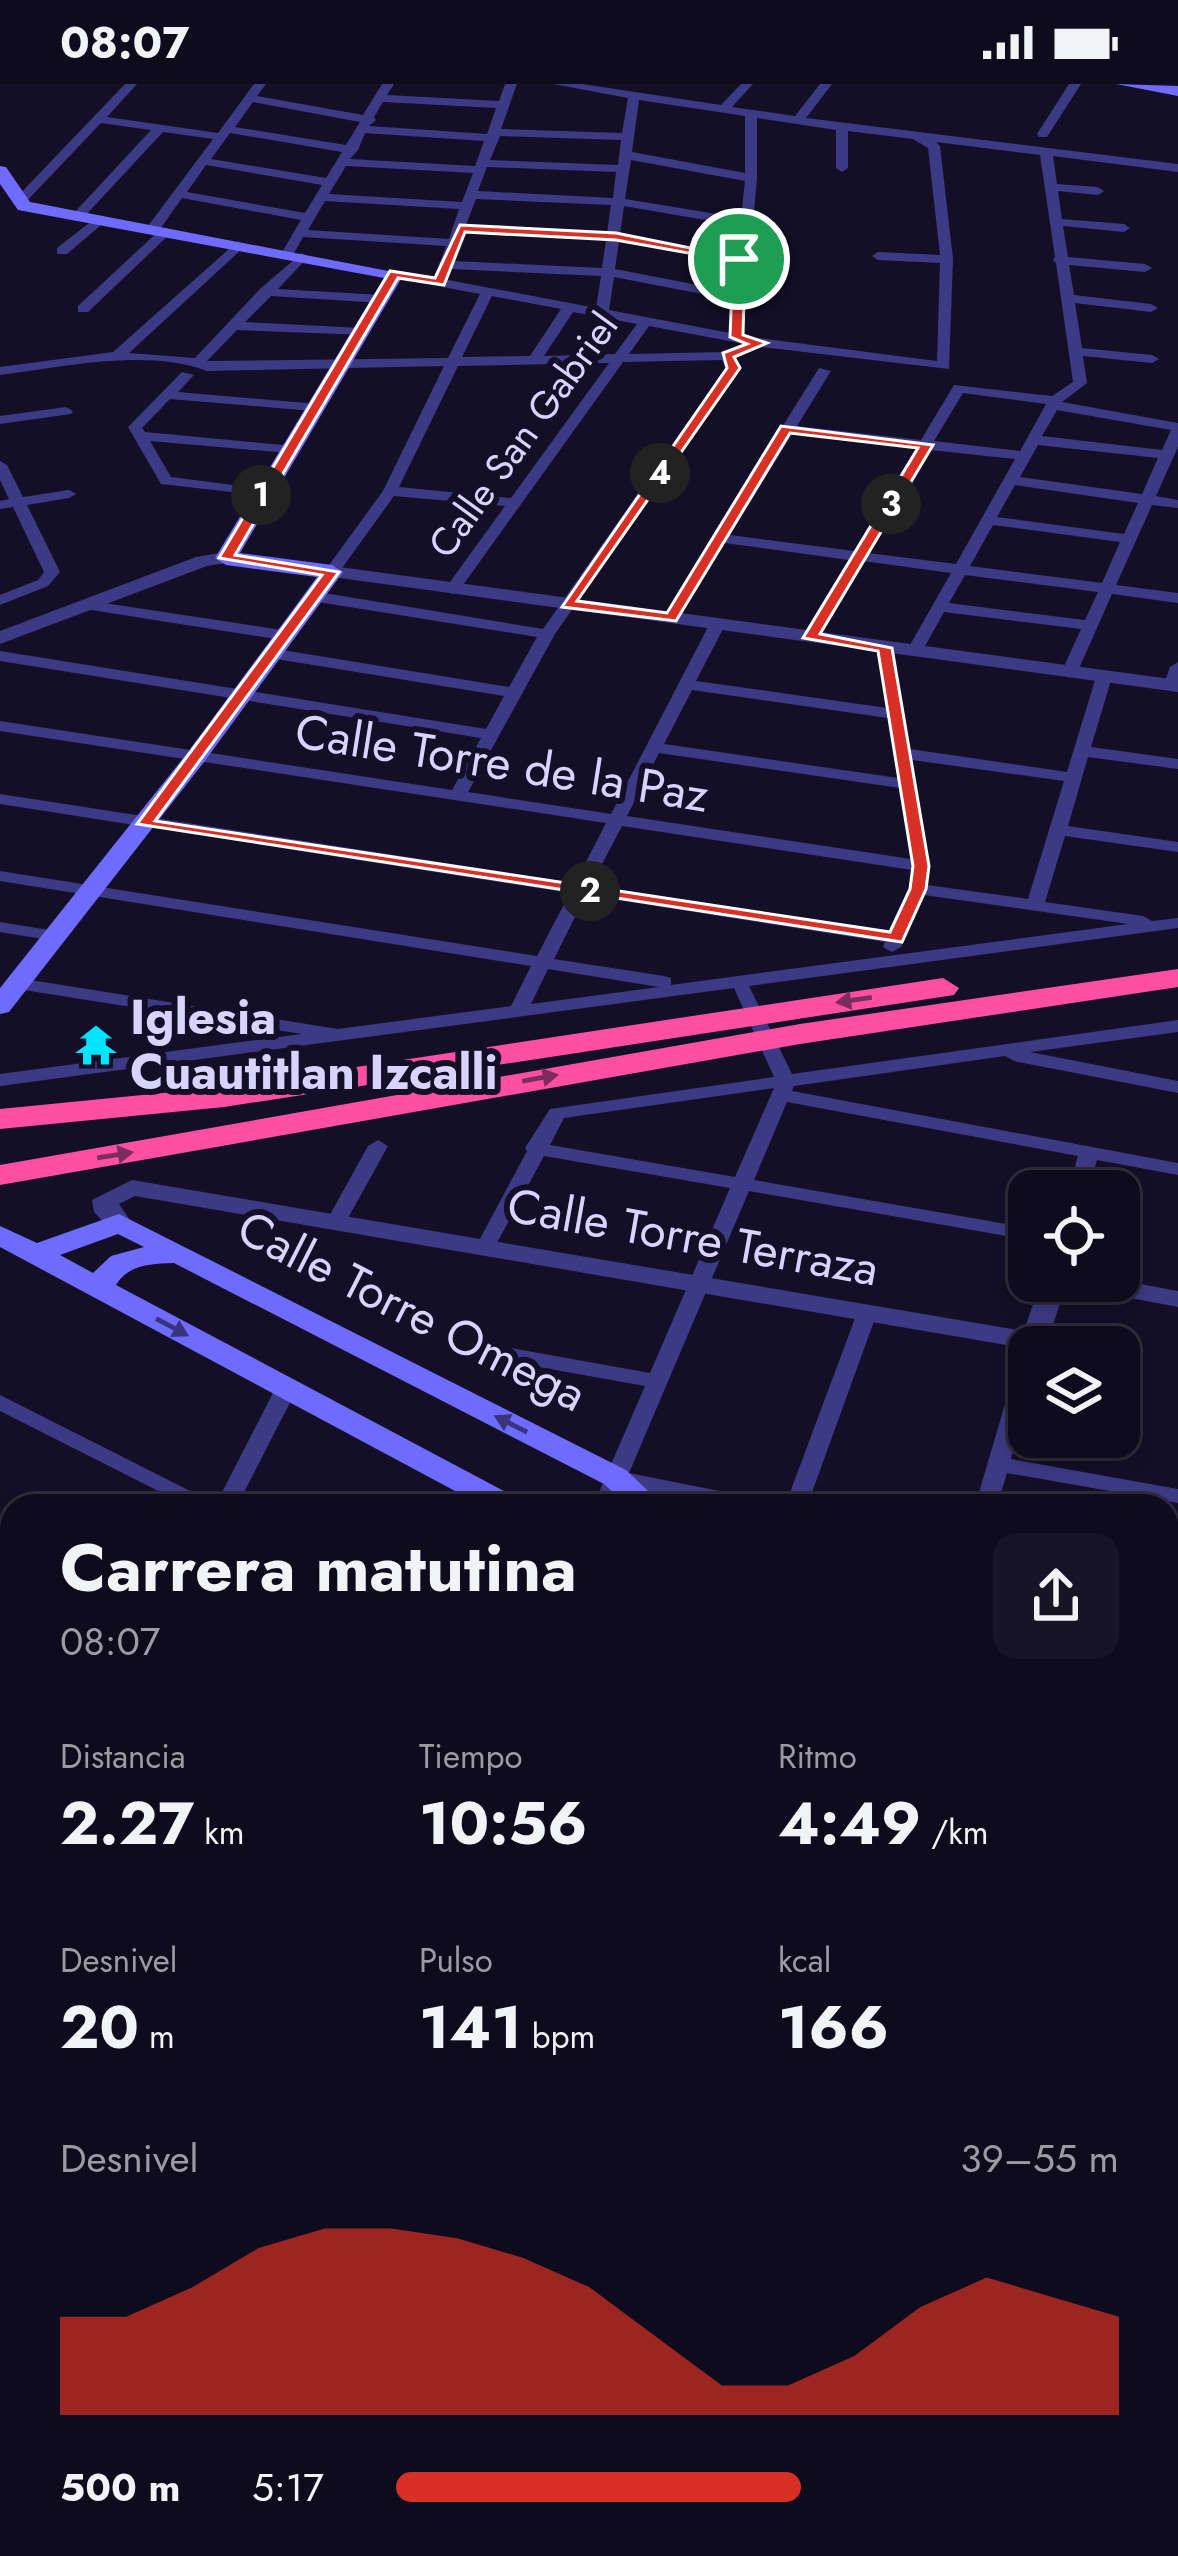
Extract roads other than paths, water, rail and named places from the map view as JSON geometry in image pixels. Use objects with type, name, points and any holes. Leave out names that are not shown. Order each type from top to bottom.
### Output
[{"type":"highway","points":[[0,1118],[224,1097],[786,1010],[1174,935]]},
{"type":"highway","points":[[0,1174],[732,1046],[1178,978]]},
{"type":"main road","points":[[1124,84],[1178,91]]},
{"type":"main road","points":[[0,171],[19,202],[394,274],[262,493],[216,559],[332,572]]},
{"type":"main road","points":[[0,1006],[145,824],[332,572]]},
{"type":"main road","points":[[32,1252],[72,1244],[119,1223]]},
{"type":"main road","name":"Calle Torre Omega","points":[[119,1223],[184,1253],[610,1492]]},
{"type":"main road","points":[[0,1236],[486,1494]]},
{"type":"main road","points":[[99,1288],[103,1277],[126,1259],[184,1253]]},
{"type":"street","points":[[19,202],[130,84]]},
{"type":"street","points":[[83,309],[160,230],[178,194],[260,84]]},
{"type":"street","points":[[262,493],[171,484],[138,423],[196,368],[294,255],[300,232],[388,84]]},
{"type":"street","points":[[440,282],[497,135],[511,84]]},
{"type":"street","points":[[559,84],[842,128],[1178,168]]},
{"type":"street","points":[[723,110],[747,84]]},
{"type":"street","points":[[798,121],[826,84]]},
{"type":"street","points":[[1043,134],[1076,84]]},
{"type":"street","points":[[602,310],[634,96]]},
{"type":"street","points":[[250,98],[367,124],[497,135],[629,136]]},
{"type":"street","points":[[381,98],[504,105]]},
{"type":"street","points":[[736,337],[739,259],[751,178],[751,115]]},
{"type":"street","points":[[99,119],[224,133],[348,156],[484,167],[626,162],[751,178]]},
{"type":"street","points":[[79,215],[160,128]]},
{"type":"street","points":[[842,128],[842,168]]},
{"type":"street","points":[[394,274],[760,343],[944,366],[947,259],[934,146],[917,137]]},
{"type":"street","points":[[914,652],[1054,403],[1080,383],[1046,152]]},
{"type":"street","points":[[203,161],[332,183]]},
{"type":"street","points":[[1051,187],[1098,190]]},
{"type":"street","points":[[178,194],[310,218]]},
{"type":"street","points":[[322,197],[471,200],[622,195],[747,217]]},
{"type":"street","points":[[62,251],[102,219]]},
{"type":"street","points":[[1056,222],[1124,228]]},
{"type":"street","points":[[300,232],[616,237],[739,259]]},
{"type":"street","points":[[117,356],[238,244]]},
{"type":"street","points":[[878,256],[947,259]]},
{"type":"street","points":[[1059,260],[1144,268]]},
{"type":"street","points":[[447,265],[609,272],[739,297]]},
{"type":"street","points":[[488,291],[390,491],[332,572],[1069,673],[1176,680]]},
{"type":"street","points":[[265,292],[382,299]]},
{"type":"street","points":[[1065,298],[1151,308]]},
{"type":"street","points":[[534,361],[571,305]]},
{"type":"street","name":"Calle San Gabriel","points":[[453,589],[647,319]]},
{"type":"street","points":[[234,326],[361,332]]},
{"type":"street","points":[[0,371],[117,356],[196,368],[727,356],[760,343]]},
{"type":"street","points":[[1074,350],[1152,359]]},
{"type":"street","points":[[458,795],[547,634],[733,368],[727,356]]},
{"type":"street","points":[[0,381],[36,376],[66,363]]},
{"type":"street","points":[[671,618],[824,371]]},
{"type":"street","points":[[810,638],[956,391],[967,388],[1178,431],[1069,673]]},
{"type":"street","points":[[167,395],[313,407]]},
{"type":"street","points":[[0,420],[66,411]]},
{"type":"street","points":[[786,429],[1025,456]]},
{"type":"street","points":[[141,436],[288,449]]},
{"type":"street","points":[[1036,440],[1168,455]]},
{"type":"street","points":[[0,465],[8,504],[52,572],[43,584],[0,600]]},
{"type":"street","points":[[1012,480],[1178,504]]},
{"type":"street","points":[[390,491],[515,503]]},
{"type":"street","points":[[8,504],[69,494]]},
{"type":"street","points":[[989,520],[1130,539]]},
{"type":"street","points":[[719,538],[1178,598]]},
{"type":"street","points":[[0,638],[216,559]]},
{"type":"street","points":[[312,596],[547,634]]},
{"type":"street","points":[[91,605],[515,693]]},
{"type":"street","points":[[943,607],[1091,625]]},
{"type":"street","points":[[518,1010],[717,625]]},
{"type":"street","points":[[590,1000],[643,1003],[746,997],[845,976],[877,964],[896,938],[918,889],[921,866],[892,714],[885,648]]},
{"type":"street","points":[[0,656],[491,735]]},
{"type":"street","points":[[1035,905],[1105,677]]},
{"type":"street","points":[[686,684],[892,714]]},
{"type":"street","name":"Calle Torre de la Paz","points":[[0,726],[921,866]]},
{"type":"street","points":[[656,748],[907,784]]},
{"type":"street","points":[[1083,751],[1178,764]]},
{"type":"street","points":[[900,753],[1076,778]]},
{"type":"street","points":[[0,799],[896,938]]},
{"type":"street","points":[[1060,830],[1178,847]]},
{"type":"street","points":[[0,876],[694,986]]},
{"type":"street","points":[[918,889],[1035,905],[1174,935]]},
{"type":"street","points":[[0,927],[55,936]]},
{"type":"street","points":[[0,1080],[356,1036],[694,986],[1174,935]]},
{"type":"street","points":[[17,984],[356,1036]]},
{"type":"street","points":[[610,1492],[783,1088],[776,1060],[746,997]]},
{"type":"street","points":[[485,1248],[550,1119],[569,1111],[783,1088],[994,1051],[1178,1026]]},
{"type":"street","points":[[994,1051],[1178,1087]]},
{"type":"street","points":[[783,1088],[1178,1169]]},
{"type":"street","points":[[337,1220],[378,1146]]},
{"type":"street","points":[[535,1148],[1008,1230]]},
{"type":"street","points":[[1084,1170],[1089,1153]]},
{"type":"street","name":"Calle Torre Terraza","points":[[119,1223],[107,1212],[105,1199],[132,1188],[867,1312],[1008,1344]]},
{"type":"street","points":[[1140,1291],[1178,1298]]},
{"type":"street","points":[[800,1494],[867,1312]]},
{"type":"street","points":[[499,1353],[656,1381]]},
{"type":"street","points":[[232,1494],[287,1387]]},
{"type":"street","points":[[0,1402],[182,1494]]},
{"type":"street","points":[[990,1494],[1008,1433]]},
{"type":"street","points":[[999,1464],[1167,1494]]},
{"type":"place","name":"Iglesia Cuautitlan Izcalli","points":[[96,1045]]}]
